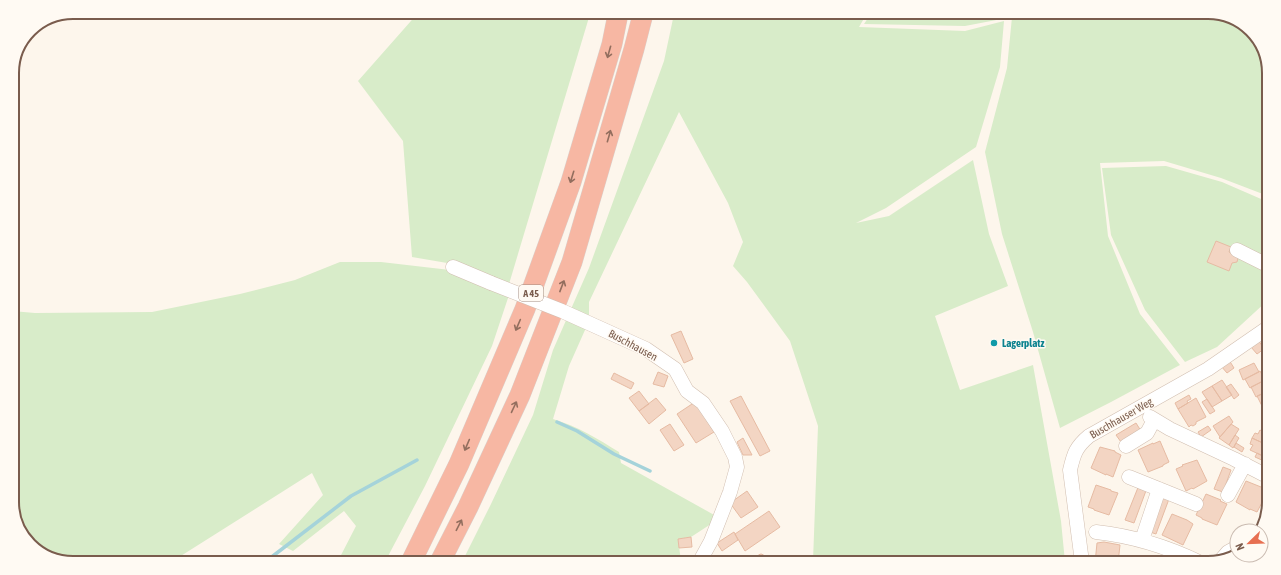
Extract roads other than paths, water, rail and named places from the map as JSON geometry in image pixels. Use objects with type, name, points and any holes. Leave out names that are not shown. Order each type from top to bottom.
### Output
[{"type":"highway","name":"A 45","points":[[414,556],[458,464],[525,309],[571,182],[612,44],[617,19]]},
{"type":"highway","name":"A 45","points":[[444,556],[520,395],[572,262],[642,19]]},
{"type":"street","points":[[1237,250],[1262,262]]},
{"type":"street","name":"Buschhausen","points":[[453,267],[562,311],[646,349],[674,369],[687,391],[703,403],[722,431],[735,457],[737,467],[730,492],[711,541],[703,556]]},
{"type":"street","name":"Buschhauser Weg","points":[[1081,556],[1070,470],[1073,455],[1079,445],[1089,436],[1208,370],[1262,332]]},
{"type":"street","name":"Buschhauser Weg","points":[[1126,446],[1146,433],[1152,418],[1170,429],[1262,473]]},
{"type":"street","points":[[1228,495],[1245,464]]},
{"type":"street","points":[[1129,477],[1196,504]]},
{"type":"street","points":[[1142,540],[1159,489]]},
{"type":"street","points":[[1096,532],[1142,540],[1183,556]]},
{"type":"waterway","points":[[557,422],[577,431],[614,454],[650,471]]},
{"type":"waterway","points":[[273,556],[351,496],[417,460]]},
{"type":"place","name":"Lagerplatz","points":[[994,343]]}]
